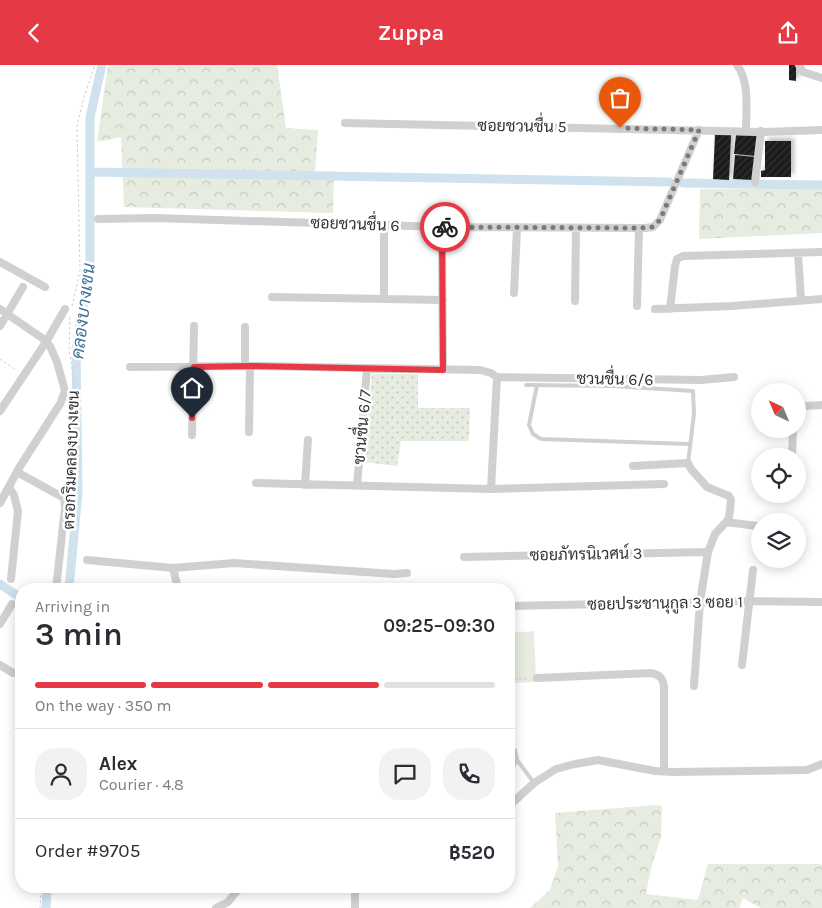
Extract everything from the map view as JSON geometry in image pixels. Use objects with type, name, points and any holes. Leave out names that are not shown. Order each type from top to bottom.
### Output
[{"type":"street","points":[[737,65],[746,84],[746,130]]},
{"type":"street","points":[[799,65],[803,72],[822,78]]},
{"type":"street","name":"ซอยชวนชื่น 5","points":[[345,123],[761,131],[822,130]]},
{"type":"street","name":"ซอยชวนชื่น 6","points":[[98,219],[155,218],[442,227],[653,227],[660,220],[699,130]]},
{"type":"street","points":[[755,182],[761,131]]},
{"type":"street","points":[[384,225],[384,298]]},
{"type":"street","points":[[442,227],[443,370]]},
{"type":"street","points":[[514,293],[516,228]]},
{"type":"street","points":[[575,301],[576,228]]},
{"type":"street","points":[[637,306],[639,228]]},
{"type":"street","points":[[670,309],[675,266],[677,259],[683,256],[822,252]]},
{"type":"street","points":[[798,253],[802,300]]},
{"type":"street","points":[[0,262],[45,287]]},
{"type":"street","points":[[0,326],[23,287]]},
{"type":"street","points":[[272,297],[443,300]]},
{"type":"street","points":[[655,309],[822,299]]},
{"type":"street","points":[[0,309],[50,347],[57,362],[65,391],[60,404],[16,472],[0,503]]},
{"type":"street","points":[[0,411],[69,309]]},
{"type":"street","points":[[192,435],[194,326]]},
{"type":"street","points":[[245,327],[248,366],[249,432]]},
{"type":"street","name":"ชวนชื่น 6/6","points":[[130,367],[248,366],[486,370],[497,377],[701,380],[734,377]]},
{"type":"street","name":"ชวนชื่น 6/7","points":[[357,486],[367,369]]},
{"type":"street","points":[[490,489],[497,377]]},
{"type":"street","points":[[806,406],[822,405]]},
{"type":"street","points":[[305,485],[308,440]]},
{"type":"street","points":[[633,466],[688,463],[707,487],[729,496],[731,499],[731,507],[726,523],[715,534],[708,552],[700,602],[694,686]]},
{"type":"street","points":[[16,472],[64,498],[65,507],[57,583]]},
{"type":"street","points":[[256,483],[490,489],[664,484]]},
{"type":"street","points":[[9,487],[14,495],[18,511],[11,579]]},
{"type":"street","points":[[726,523],[751,525]]},
{"type":"street","name":"ซอยภัทรนิเวศน์ 3","points":[[464,557],[708,552]]},
{"type":"street","points":[[87,560],[173,568],[234,563],[394,574],[407,573]]},
{"type":"street","points":[[173,568],[177,583]]},
{"type":"street","points":[[742,665],[753,570]]},
{"type":"street","points":[[0,624],[13,601]]},
{"type":"street","name":"ซอยประชานุกูล 3 ซอย 1","points":[[515,605],[749,601],[822,602]]},
{"type":"street","points":[[0,665],[15,673]]},
{"type":"street","points":[[537,678],[658,674],[663,680],[664,687],[664,771]]},
{"type":"street","points":[[515,800],[534,783],[556,769],[598,760],[664,771],[807,770],[822,764]]},
{"type":"street","points":[[216,908],[228,902],[235,893]]},
{"type":"street","points":[[355,893],[355,908]]},
{"type":"lane","points":[[526,385],[613,386],[693,391],[694,414],[688,463]]},
{"type":"lane","points":[[536,385],[529,425],[533,434],[541,439],[689,444]]},
{"type":"lane","points":[[515,750],[517,760],[534,783]]},
{"type":"path","name":"ตรอกริมคลองบางเขน","points":[[72,497],[76,396],[69,349],[69,309],[80,271],[78,126],[84,97],[95,65]]},
{"type":"path","points":[[730,178],[733,130]]},
{"type":"path","points":[[0,359],[24,375]]},
{"type":"path","points":[[0,587],[13,601]]},
{"type":"path","points":[[515,679],[537,678]]},
{"type":"path","points":[[40,908],[41,893]]},
{"type":"green space","points":[[108,65],[277,65],[286,128],[318,130],[315,173],[334,171],[333,213],[124,207],[121,137],[97,142]]},
{"type":"green space","points":[[822,188],[822,233],[699,239],[700,189]]},
{"type":"green space","points":[[372,374],[418,374],[418,408],[470,408],[469,441],[401,441],[397,466],[364,462]]},
{"type":"green space","points":[[534,631],[536,682],[515,683],[515,633]]},
{"type":"green space","points":[[662,806],[661,837],[651,868],[646,894],[698,900],[708,864],[820,864],[822,865],[822,908],[761,908],[743,898],[739,908],[530,908],[550,890],[558,866],[555,813]]},
{"type":"building","points":[[789,65],[796,65],[796,81],[789,80]]},
{"type":"building","points":[[715,134],[731,135],[729,180],[713,179]]},
{"type":"building","points":[[736,135],[758,136],[756,156],[734,154]]},
{"type":"building","points":[[765,141],[791,141],[791,177],[761,177],[761,171],[765,170]]},
{"type":"building","points":[[735,155],[755,157],[753,180],[733,179]]},
{"type":"waterway","name":"คลองบางเขน","points":[[70,583],[78,492],[76,348],[90,265],[90,117],[102,65]]},
{"type":"waterway","points":[[91,172],[669,182]]},
{"type":"waterway","points":[[683,183],[822,185]]},
{"type":"waterway","points":[[0,584],[15,594]]},
{"type":"waterway","name":"คลองบางเขน","points":[[46,908],[47,893]]},
{"type":"way so far","points":[[445,227],[653,227],[660,220],[699,130],[620,128]]},
{"type":"route","points":[[192,418],[194,367],[250,366],[443,370],[442,227],[445,227]]}]
